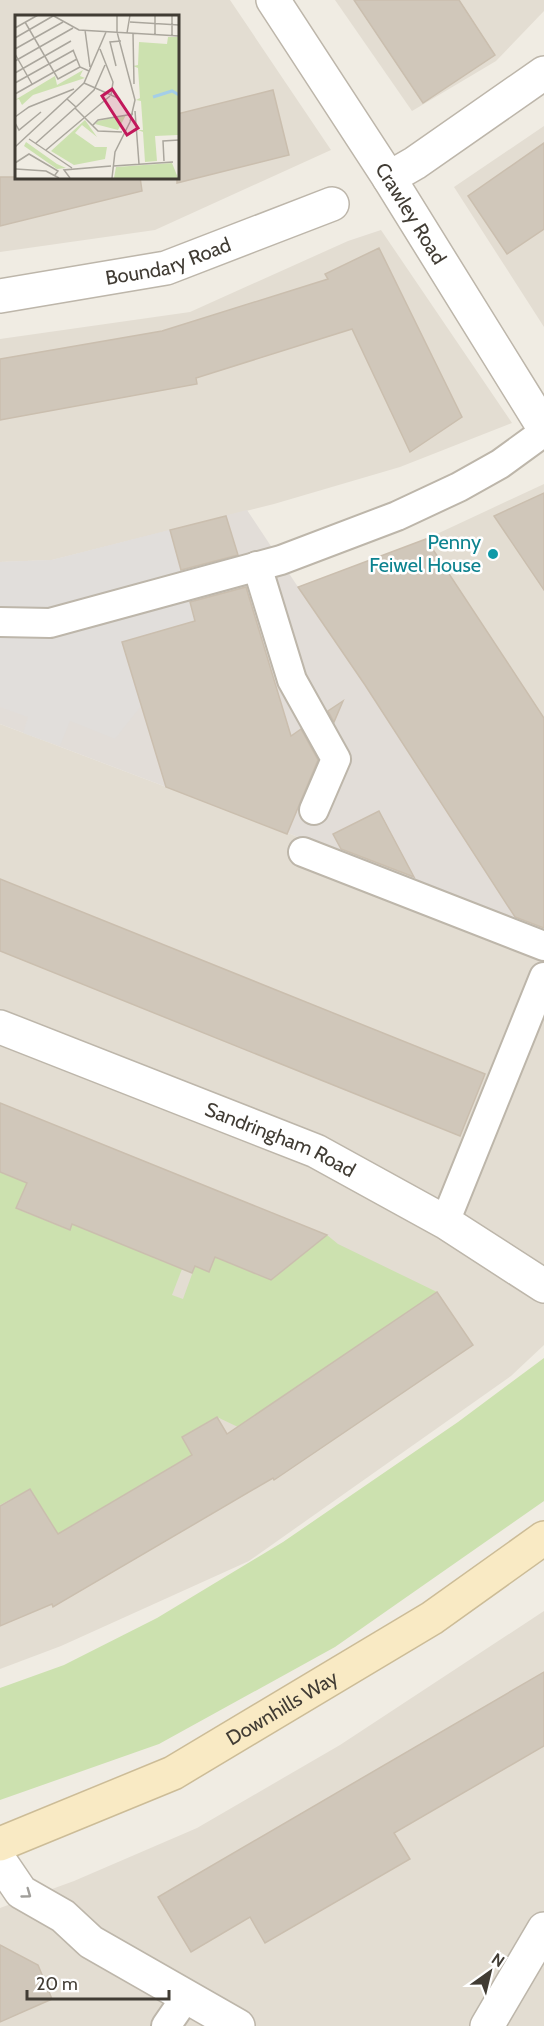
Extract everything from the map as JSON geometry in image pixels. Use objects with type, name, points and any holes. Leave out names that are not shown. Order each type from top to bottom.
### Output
[{"type":"main road","name":"Downhills Way","points":[[0,1844],[173,1773],[432,1618],[544,1538]]},
{"type":"street","name":"Crawley Road","points":[[273,0],[389,178],[544,430]]},
{"type":"street","points":[[389,178],[415,163],[544,73]]},
{"type":"street","name":"Boundary Road","points":[[0,296],[166,268],[332,204]]},
{"type":"street","name":"Sandringham Road","points":[[0,1027],[316,1151],[446,1222],[544,1286]]},
{"type":"street","points":[[0,1861],[21,1892],[63,1916],[91,1942],[238,2026]]},
{"type":"street","points":[[487,2026],[544,1929]]},
{"type":"lane","points":[[0,622],[50,623],[281,560],[397,516],[449,492],[500,464],[544,430]]},
{"type":"lane","points":[[257,566],[292,680],[336,759],[314,810]]},
{"type":"lane","points":[[303,852],[544,946]]},
{"type":"lane","points":[[446,1222],[544,977]]},
{"type":"lane","points":[[166,2026],[186,1997]]},
{"type":"shaded area","points":[[0,0],[230,0],[331,150],[155,230],[0,252]]},
{"type":"shaded area","points":[[335,0],[544,0],[544,11],[496,61],[412,111]]},
{"type":"shaded area","points":[[544,126],[544,327],[454,187]]},
{"type":"shaded area","points":[[381,230],[512,423],[400,467],[274,504],[52,560],[0,562],[0,339],[190,312],[348,241]]},
{"type":"shaded area","points":[[544,484],[544,718],[426,539]]},
{"type":"shaded area","points":[[247,510],[298,587],[426,539],[544,718],[544,930],[0,724],[0,562],[52,560]]},
{"type":"shaded area","points":[[170,530],[181,569],[238,554],[252,604],[122,642],[141,706],[115,739],[70,721],[60,746],[23,733],[28,717],[0,707],[0,562],[52,560]]},
{"type":"shaded area","points":[[0,724],[544,930],[544,1345],[511,1376],[249,1561],[61,1646],[0,1669]]},
{"type":"shaded area","points":[[544,1611],[544,2026],[0,2026],[0,1908],[74,1881],[197,1828],[340,1745]]},
{"type":"green space","points":[[0,1172],[27,1183],[17,1209],[69,1230],[72,1224],[162,1238],[154,1258],[182,1269],[172,1295],[183,1299],[195,1266],[209,1272],[215,1257],[271,1280],[327,1235],[338,1244],[437,1292],[238,1427],[217,1417],[182,1437],[192,1455],[58,1534],[30,1489],[0,1505]]},
{"type":"green space","points":[[544,1358],[544,1501],[335,1647],[159,1744],[0,1800],[0,1688],[64,1665],[157,1618],[283,1542],[458,1422]]},
{"type":"building","points":[[354,0],[459,0],[495,55],[423,103]]},
{"type":"building","points":[[273,90],[289,155],[177,183],[178,114]]},
{"type":"building","points":[[544,143],[544,229],[507,254],[468,196]]},
{"type":"building","points":[[0,177],[140,178],[142,191],[0,226]]},
{"type":"building","points":[[379,248],[462,417],[410,452],[352,329],[196,378],[197,384],[0,420],[0,359],[162,331],[328,279],[325,274]]},
{"type":"building","points":[[544,493],[544,590],[494,516]]},
{"type":"building","points":[[226,516],[238,555],[181,570],[170,530]]},
{"type":"building","points":[[426,539],[544,718],[544,928],[515,917],[365,685],[298,587]]},
{"type":"building","points":[[246,587],[291,736],[301,729],[318,760],[287,834],[166,787],[122,642],[195,621],[190,602]]},
{"type":"building","points":[[343,701],[334,722],[328,711]]},
{"type":"building","points":[[379,811],[414,877],[341,849],[333,834]]},
{"type":"building","points":[[0,879],[485,1074],[460,1136],[0,951]]},
{"type":"building","points":[[0,1103],[327,1235],[271,1280],[215,1257],[209,1272],[195,1266],[192,1273],[72,1224],[70,1230],[16,1208],[27,1183],[0,1172]]},
{"type":"building","points":[[437,1292],[473,1345],[274,1480],[273,1478],[53,1607],[52,1604],[0,1626],[0,1506],[30,1489],[58,1534],[192,1455],[182,1437],[217,1417],[227,1434]]},
{"type":"building","points":[[544,1672],[544,1746],[394,1833],[410,1859],[265,1943],[250,1917],[191,1952],[158,1897]]},
{"type":"building","points":[[0,1945],[38,1965],[52,1999],[0,2022]]},
{"type":"place","name":"Penny Feiwel House","points":[[493,554]]}]
